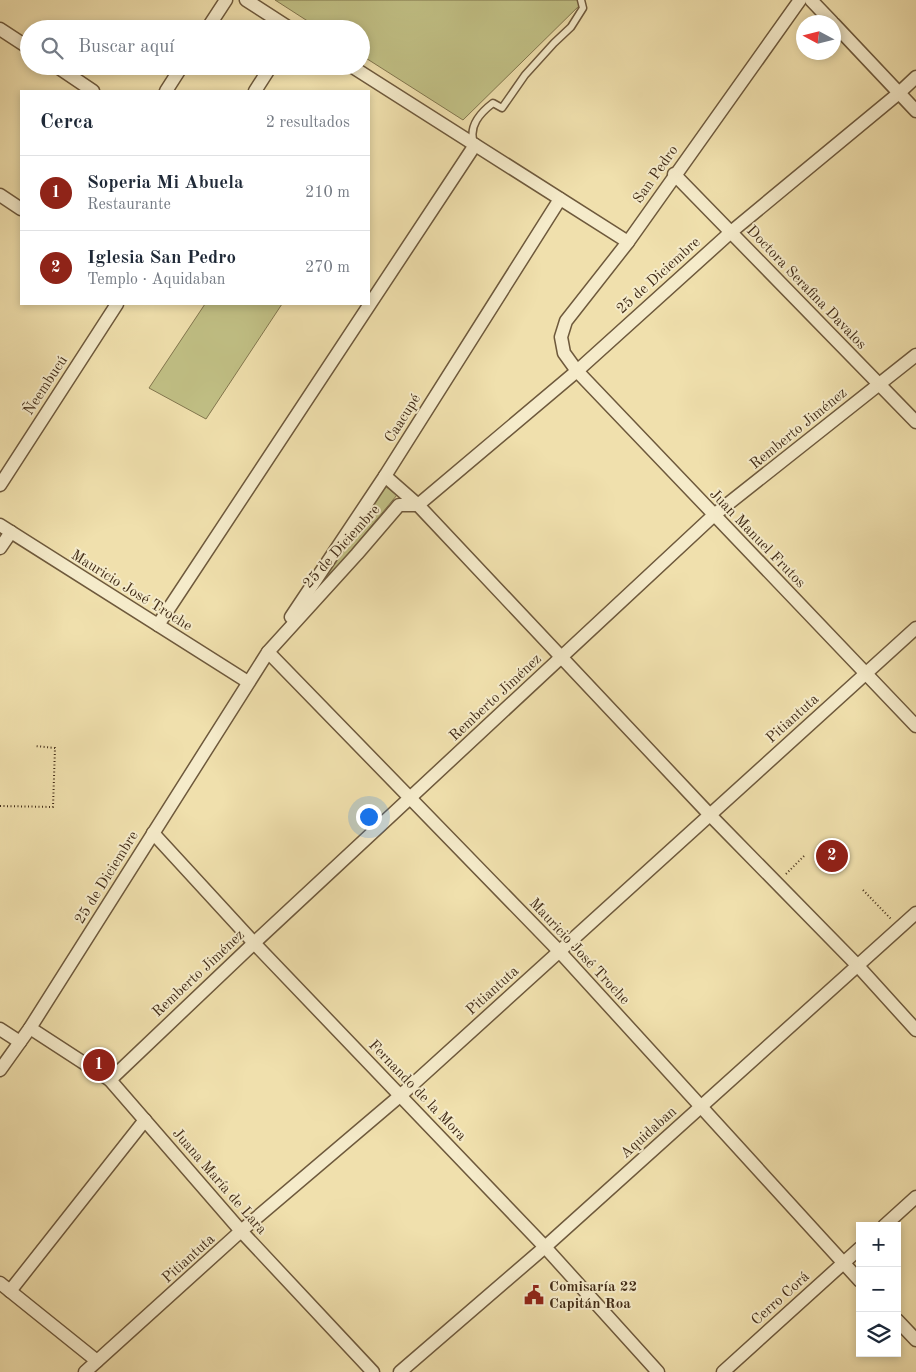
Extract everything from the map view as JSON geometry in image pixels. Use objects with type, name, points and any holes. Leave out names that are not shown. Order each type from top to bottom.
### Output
[{"type":"street","points":[[213,20],[226,0]]},
{"type":"street","points":[[246,0],[277,20]]},
{"type":"street","name":"San Pedro","points":[[577,371],[564,353],[561,338],[566,321],[628,242],[674,174],[800,0]]},
{"type":"street","points":[[811,0],[825,15]]},
{"type":"street","points":[[0,29],[20,42]]},
{"type":"street","points":[[841,31],[916,111]]},
{"type":"street","points":[[69,75],[92,90]]},
{"type":"street","points":[[167,90],[176,75]]},
{"type":"street","points":[[256,90],[266,75]]},
{"type":"street","points":[[364,75],[628,242]]},
{"type":"street","name":"25 de Diciembre","points":[[0,1070],[30,1028],[268,652],[357,554],[398,505],[418,505],[577,371],[730,232],[916,77]]},
{"type":"street","points":[[370,304],[475,145]]},
{"type":"street","name":"Doctora Serafina Davalos","points":[[674,174],[916,422]]},
{"type":"street","name":"Caacupé","points":[[268,652],[385,476],[560,198]]},
{"type":"street","points":[[2,201],[20,209]]},
{"type":"street","name":"Ñeembucú","points":[[0,485],[116,305]]},
{"type":"street","points":[[158,625],[369,305]]},
{"type":"street","name":"Remberto Jiménez","points":[[110,1080],[254,943],[714,515],[916,355]]},
{"type":"street","name":"Juan Manuel Frutos","points":[[577,371],[916,726]]},
{"type":"street","points":[[385,476],[418,505],[710,814],[858,966],[916,1030]]},
{"type":"street","points":[[0,548],[5,528]]},
{"type":"street","name":"Mauricio José Troche","points":[[5,528],[248,682]]},
{"type":"street","name":"Pitiantuta","points":[[85,1372],[241,1231],[401,1095],[916,628]]},
{"type":"street","name":"Mauricio José Troche","points":[[268,652],[560,951],[856,1277]]},
{"type":"street","name":"Fernando de la Mora","points":[[153,833],[254,943],[545,1247],[658,1372]]},
{"type":"street","name":"Aquidaban","points":[[400,1372],[545,1247],[916,913]]},
{"type":"street","name":"Juana María de Lara","points":[[30,1028],[110,1080],[241,1231],[373,1372]]},
{"type":"street","points":[[0,1029],[20,1042]]},
{"type":"street","points":[[98,1361],[5,1287],[145,1120]]},
{"type":"street","points":[[888,1222],[916,1197]]},
{"type":"street","name":"Cerro Corá","points":[[723,1372],[856,1252]]},
{"type":"street","points":[[901,1324],[916,1340]]},
{"type":"lane","points":[[475,145],[472,136],[473,125],[483,111],[493,103],[502,108],[526,75],[571,27],[583,8],[581,0]]},
{"type":"path","points":[[0,806],[53,807],[55,748],[35,746]]},
{"type":"path","points":[[776,882],[804,856]]},
{"type":"path","points":[[863,890],[900,928]]},
{"type":"shaded area","points":[[275,0],[585,0],[463,120],[370,61],[370,20],[306,20]]},
{"type":"shaded area","points":[[204,305],[281,305],[206,419],[149,388]]},
{"type":"shaded area","points":[[385,486],[397,495],[309,601]]},
{"type":"place","name":"Iglesia San Pedro","points":[[832,856]]},
{"type":"place","name":"Soperia Mi Abuela","points":[[99,1065]]},
{"type":"place","name":"Comisaría 22 Capitán Roa","points":[[534,1295]]}]
